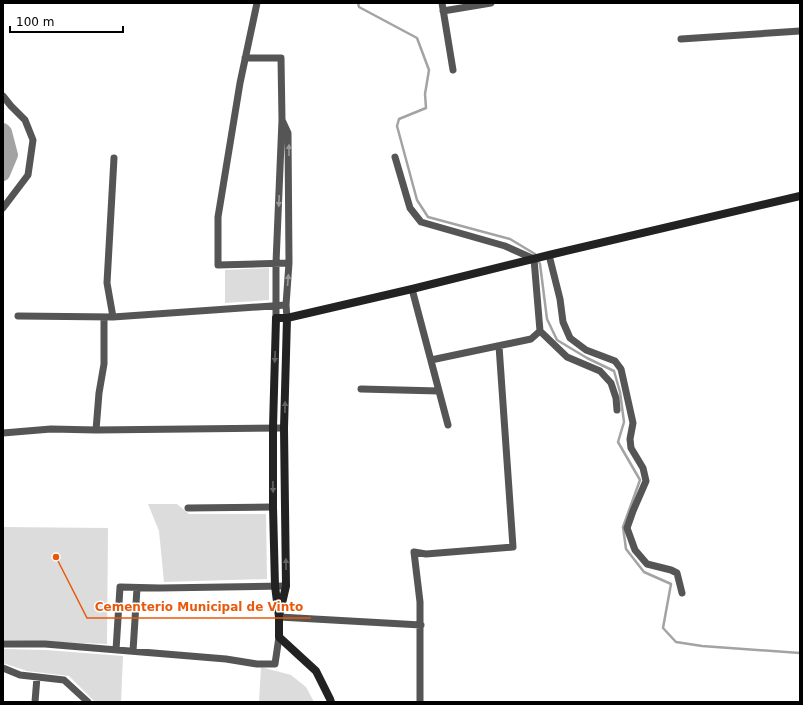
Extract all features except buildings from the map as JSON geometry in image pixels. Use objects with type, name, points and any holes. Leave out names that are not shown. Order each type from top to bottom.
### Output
[{"type":"street","points":[[257,3],[240,83],[218,217],[218,265],[290,263]]},
{"type":"street","points":[[442,3],[453,70]]},
{"type":"street","points":[[443,11],[491,3]]},
{"type":"street","points":[[681,39],[800,31]]},
{"type":"street","points":[[3,644],[45,644],[226,659],[257,664],[275,664],[279,637],[279,617],[275,586],[273,427],[276,264],[282,120],[281,58],[245,58]]},
{"type":"street","points":[[3,96],[10,106],[25,120],[33,140],[28,175],[3,208]]},
{"type":"street","points":[[279,617],[286,586],[284,428],[287,318],[286,305],[290,263],[288,133],[282,120]]},
{"type":"street","points":[[395,157],[410,208],[421,222],[505,246],[536,259]]},
{"type":"street","points":[[113,317],[107,283],[114,158]]},
{"type":"street","points":[[276,318],[287,318],[412,289],[800,196]]},
{"type":"street","points":[[549,255],[560,300],[563,322],[570,338],[586,350],[615,361],[621,369],[633,423],[630,439],[631,448],[643,468],[646,481],[627,528],[635,550],[647,564],[677,573],[682,593]]},
{"type":"street","points":[[536,259],[540,331],[567,357],[600,371],[610,383],[616,398],[617,410]]},
{"type":"street","points":[[412,289],[448,425]]},
{"type":"street","points":[[18,316],[113,317],[286,305]]},
{"type":"street","points":[[96,430],[99,392],[104,364],[104,317]]},
{"type":"street","points":[[431,360],[531,339],[540,331]]},
{"type":"street","points":[[420,702],[421,625],[414,552],[426,554],[514,547],[499,346]]},
{"type":"street","points":[[361,389],[439,391]]},
{"type":"street","points":[[3,433],[51,429],[284,428]]},
{"type":"street","points":[[188,508],[273,508]]},
{"type":"street","points":[[116,650],[120,587],[160,588],[286,586]]},
{"type":"street","points":[[133,651],[137,588]]},
{"type":"street","points":[[279,617],[421,625]]},
{"type":"street","points":[[279,637],[316,671],[331,702]]},
{"type":"street","points":[[3,668],[20,674],[64,680],[88,702]]},
{"type":"street","points":[[35,702],[37,677]]},
{"type":"shaded area","points":[[269,268],[269,300],[225,303],[225,270]]},
{"type":"shaded area","points":[[148,504],[177,504],[189,514],[266,514],[267,579],[164,582],[159,531]]},
{"type":"shaded area","points":[[3,527],[108,528],[107,644],[3,640]]},
{"type":"shaded area","points":[[3,649],[46,650],[123,656],[121,702],[95,702],[69,676],[27,671],[3,663]]},
{"type":"shaded area","points":[[261,667],[291,675],[306,687],[314,702],[259,702]]},
{"type":"waterway","points":[[358,3],[359,7],[417,38],[429,70],[425,94],[426,108],[399,119],[397,126],[417,200],[428,217],[510,239],[535,254],[540,264],[547,319],[557,340],[587,358],[614,371],[620,392],[624,422],[618,442],[640,480],[623,527],[626,549],[644,572],[671,584],[663,628],[676,642],[702,646],[800,653]]},
{"type":"waterway","points":[[3,130],[5,132],[11,155],[3,174]]},
{"type":"place","name":"Cementerio Municipal de Vinto","points":[[56,557]]}]
